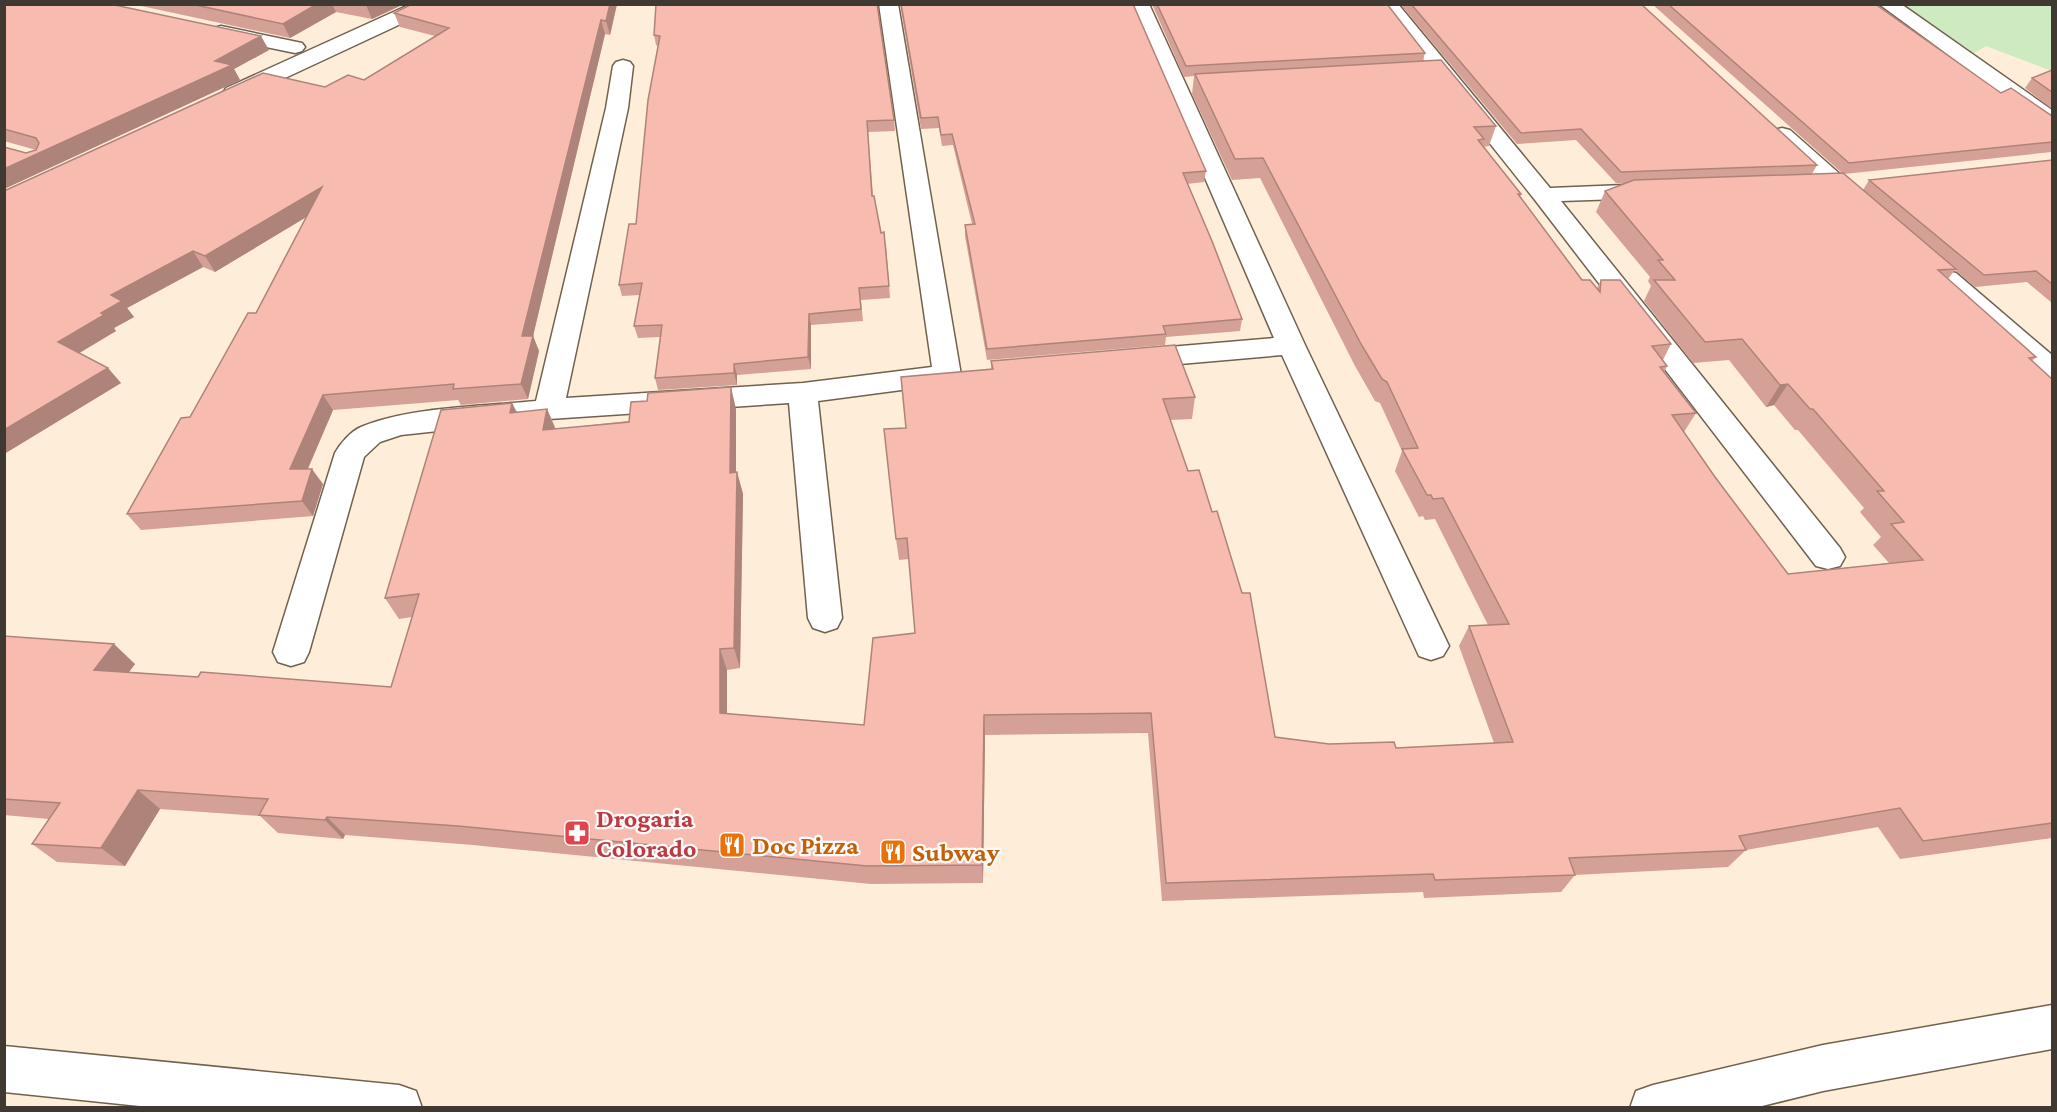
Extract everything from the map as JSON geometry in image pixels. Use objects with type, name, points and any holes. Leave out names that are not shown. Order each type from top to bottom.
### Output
[{"type":"street","points":[[211,104],[428,4]]},
{"type":"street","points":[[291,652],[350,453],[369,435],[398,425],[549,409],[803,393],[959,374],[888,4]]},
{"type":"street","points":[[1139,4],[1187,85],[1290,345],[1431,646]]},
{"type":"street","points":[[1388,4],[1430,72],[1543,195],[1828,557]]},
{"type":"street","points":[[1888,4],[2052,120]]},
{"type":"street","points":[[203,28],[295,47]]},
{"type":"street","points":[[549,409],[617,108],[623,66]]},
{"type":"street","points":[[1767,122],[1873,215]]},
{"type":"street","points":[[1801,186],[1871,181]]},
{"type":"street","points":[[1543,195],[1672,190]]},
{"type":"street","points":[[1926,262],[2052,370]]},
{"type":"street","points":[[1113,361],[1290,345]]},
{"type":"street","points":[[803,393],[825,618]]},
{"type":"street","points":[[1653,1107],[1823,1068],[2052,1027]]},
{"type":"street","points":[[4,1069],[399,1107]]},
{"type":"green space","points":[[1903,5],[2052,5],[2052,71],[1986,46],[1974,53]]},
{"type":"building","points":[[4,4],[110,4],[261,36],[215,61],[232,65],[4,169],[4,147],[26,153],[36,150],[39,143],[36,138],[4,129]]},
{"type":"building","points":[[191,4],[317,4],[283,24]]},
{"type":"building","points":[[412,4],[610,4],[606,21],[601,20],[522,336],[533,336],[521,384],[453,389],[454,384],[323,395],[290,469],[312,469],[302,501],[127,514],[181,418],[190,417],[248,313],[256,313],[322,187],[205,256],[193,251],[111,295],[122,301],[101,313],[104,315],[58,342],[108,368],[4,430],[4,191],[263,73],[325,87],[348,75],[364,80],[449,28],[394,13]]},
{"type":"building","points":[[656,4],[877,4],[894,120],[867,121],[872,196],[874,196],[881,233],[884,232],[889,286],[859,288],[861,309],[809,314],[808,357],[734,364],[734,373],[655,378],[662,325],[634,326],[642,283],[619,285],[629,224],[636,224],[648,100],[660,36],[654,35]]},
{"type":"building","points":[[901,4],[1133,4],[1206,171],[1183,173],[1242,319],[1163,326],[1166,334],[987,349],[965,225],[975,224],[952,134],[941,135],[938,117],[921,118]]},
{"type":"building","points":[[1157,4],[1387,4],[1425,53],[1186,66]]},
{"type":"building","points":[[1411,4],[1641,4],[1817,165],[1621,172],[1581,129],[1521,133]]},
{"type":"building","points":[[1668,4],[1875,4],[2001,93],[2011,88],[2052,116],[2052,142],[1849,163]]},
{"type":"building","points":[[1441,60],[1496,126],[1474,127],[1484,139],[1478,140],[1521,194],[1518,194],[1582,280],[1590,280],[1600,292],[1601,280],[1620,280],[1671,344],[1652,346],[1667,366],[1660,367],[1696,413],[1672,415],[1715,477],[1788,574],[1923,560],[1891,524],[1904,522],[1877,491],[1884,491],[1813,409],[1810,409],[1788,384],[1780,385],[1742,339],[1705,342],[1654,280],[1675,280],[1658,260],[1663,260],[1605,191],[1634,180],[1843,173],[1956,269],[1938,270],[2036,357],[2029,358],[2052,379],[2052,823],[1923,841],[1900,808],[1739,836],[1746,850],[1569,858],[1575,875],[1435,880],[1433,874],[1166,883],[1151,713],[984,715],[982,865],[867,866],[458,826],[259,815],[268,799],[138,790],[101,848],[32,844],[60,803],[4,799],[4,636],[114,644],[94,670],[198,677],[201,672],[391,687],[419,594],[385,598],[441,410],[512,403],[510,413],[547,409],[543,430],[629,422],[631,402],[647,401],[648,393],[731,387],[730,473],[737,472],[734,648],[720,649],[720,713],[864,725],[873,638],[915,633],[907,538],[896,539],[884,429],[906,428],[901,377],[993,369],[991,361],[1175,345],[1195,397],[1163,399],[1188,471],[1199,470],[1212,512],[1217,511],[1242,593],[1250,593],[1275,737],[1329,744],[1394,742],[1396,748],[1513,742],[1469,626],[1509,624],[1443,498],[1433,499],[1431,495],[1427,495],[1402,449],[1418,448],[1387,382],[1382,379],[1361,344],[1263,158],[1235,159],[1195,74]]},
{"type":"building","points":[[2052,70],[2052,92],[2032,78]]},
{"type":"building","points":[[2052,160],[2052,284],[2036,271],[1984,275],[1869,180]]},
{"type":"place","name":"Drogaria Colorado","points":[[577,833]]},
{"type":"place","name":"Doc Pizza","points":[[732,845]]},
{"type":"place","name":"Subway","points":[[893,852]]}]
